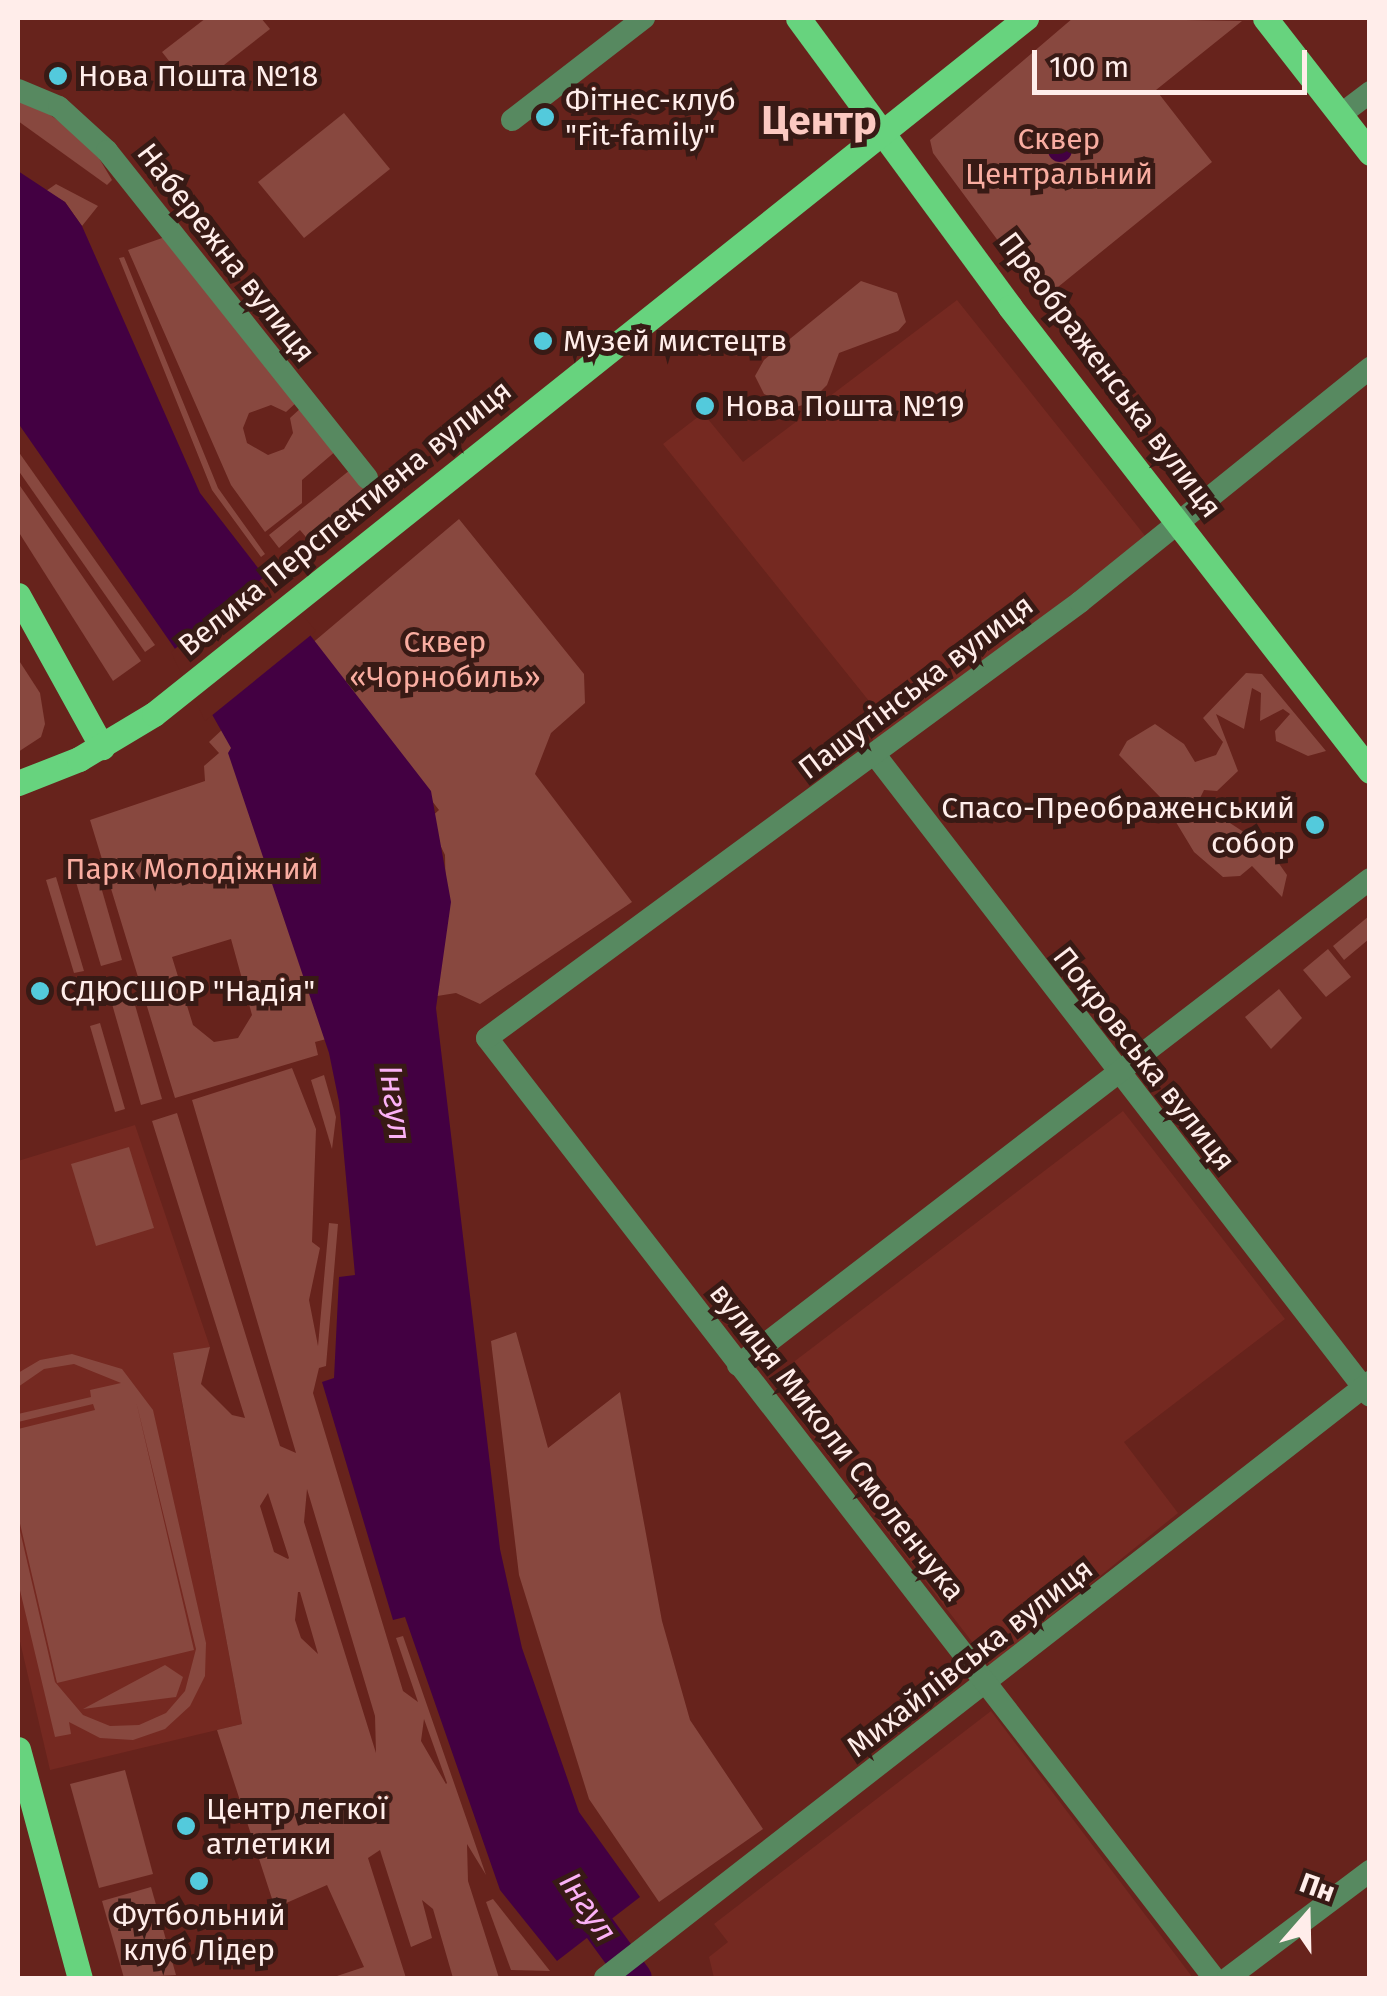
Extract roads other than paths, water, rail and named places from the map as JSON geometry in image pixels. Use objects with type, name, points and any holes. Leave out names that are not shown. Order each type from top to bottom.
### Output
[{"type":"main road","name":"Преображенська вулиця","points":[[798,18],[1020,320],[1178,518],[1370,771]]},
{"type":"main road","name":"Велика Перспективна вулиця","points":[[18,783],[102,747],[154,714],[1026,18]]},
{"type":"main road","points":[[1265,18],[1370,153]]},
{"type":"main road","points":[[18,594],[102,747]]},
{"type":"main road","points":[[18,1749],[80,1978]]},
{"type":"street","points":[[512,120],[644,18]]},
{"type":"street","name":"Набережна вулиця","points":[[18,90],[59,108],[107,151],[366,478]]},
{"type":"street","points":[[1340,116],[1370,92]]},
{"type":"street","name":"Пашутінська вулиця","points":[[486,1038],[876,756],[1099,586],[1178,518],[1370,368]]},
{"type":"street","name":"Покровська вулиця","points":[[876,756],[1116,1076],[1367,1388]]},
{"type":"street","points":[[738,1365],[1370,879]]},
{"type":"street","name":"вулиця Миколи Смоленчука","points":[[486,1038],[1214,1978]]},
{"type":"street","name":"Михайлівська вулиця","points":[[605,1978],[1367,1388]]},
{"type":"street","points":[[1228,1978],[1370,1871]]},
{"type":"water","points":[[1060,138],[1069,141],[1069,159],[1060,162],[1051,159],[1048,150],[1051,141]]},
{"type":"water","points":[[18,171],[65,202],[82,226],[200,493],[431,791],[451,902],[436,1008],[500,1549],[522,1648],[579,1812],[640,1897],[557,1961],[500,1890],[405,1617],[393,1620],[322,1382],[334,1378],[339,1277],[355,1275],[339,1102],[329,1053],[228,753],[231,748],[175,649],[18,423]]},
{"type":"waterway","name":"Інгул","points":[[574,1893],[636,1978]]},
{"type":"place","name":"Нова Пошта №18","points":[[58,76]]},
{"type":"place","name":"Фітнес-клуб \"Fit-family\"","points":[[545,117]]},
{"type":"place","name":"Музей мистецтв","points":[[543,341]]},
{"type":"place","name":"Нова Пошта №19","points":[[705,406]]},
{"type":"place","name":"Спасо-Преображенський собор","points":[[1315,825]]},
{"type":"place","name":"СДЮСШОР \"Надія\"","points":[[40,991]]},
{"type":"place","name":"Центр легкої атлетики","points":[[186,1826]]},
{"type":"place","name":"Футбольний клуб Лідер","points":[[199,1881]]},
{"type":"district","name":"Центр","points":[[819,121]]},
{"type":"park label","name":"Сквер Центральний","points":[[1059,156]]},
{"type":"park label","name":"Сквер «Чорнобиль»","points":[[445,659]]},
{"type":"park label","name":"Парк Молодіжний","points":[[192,869]]}]
